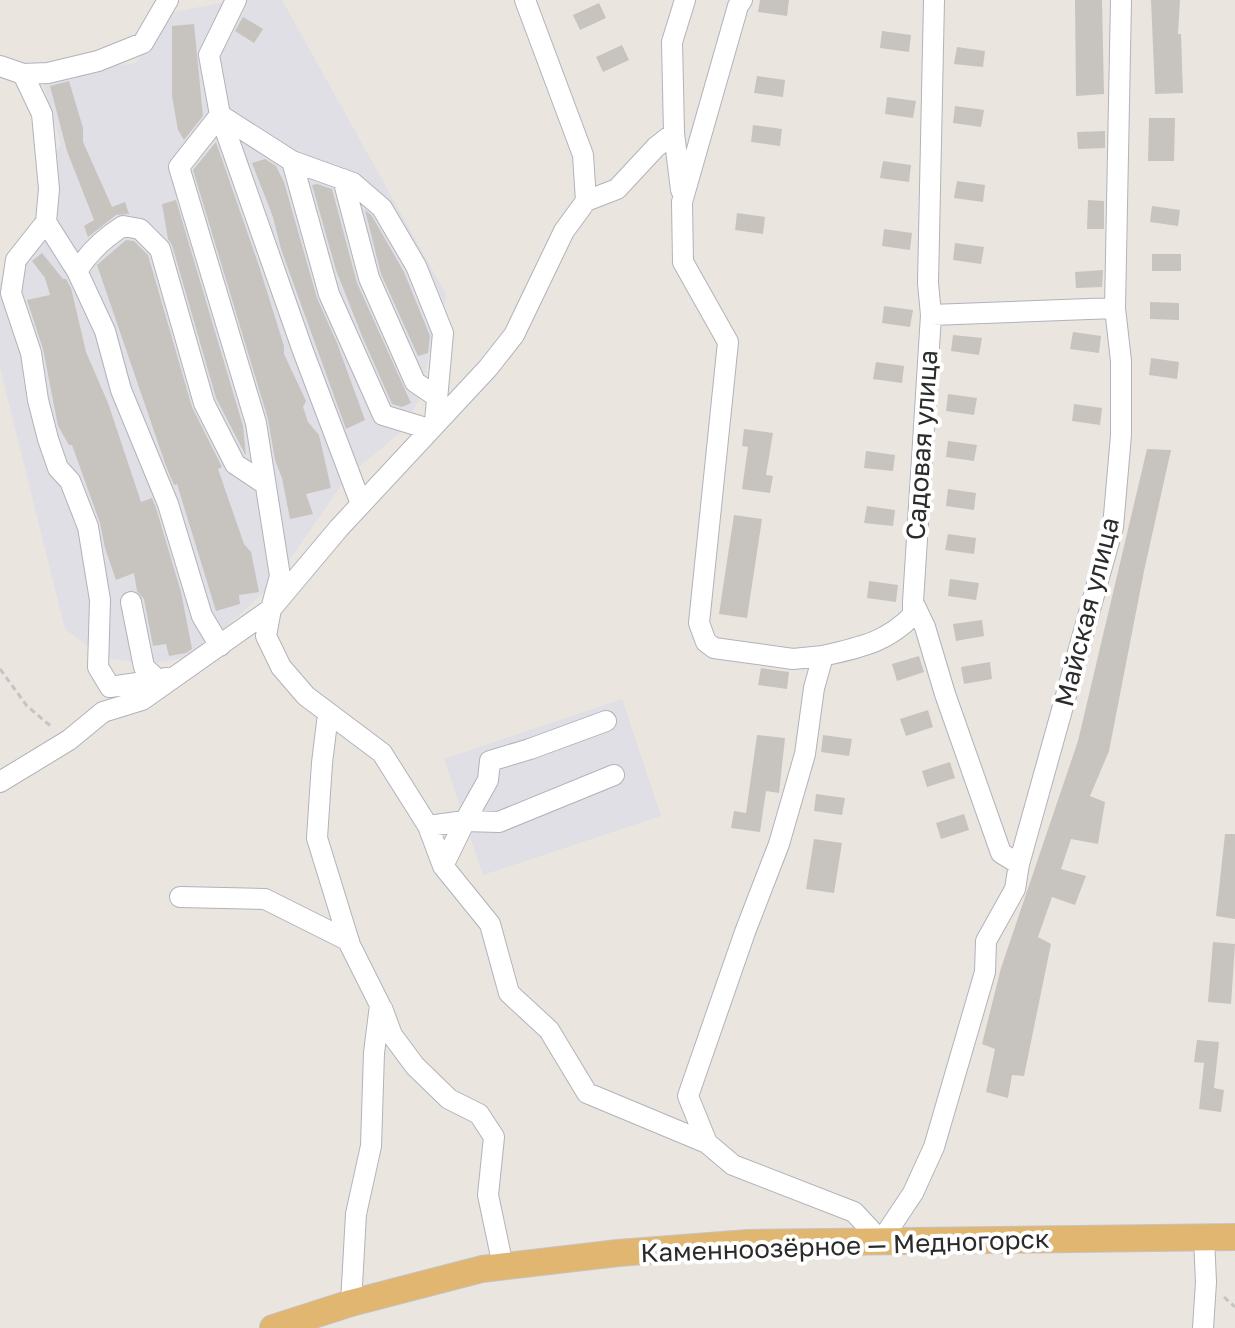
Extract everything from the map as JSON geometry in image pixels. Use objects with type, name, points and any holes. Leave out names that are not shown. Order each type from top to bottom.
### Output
[{"type":"main road","name":"Каменноозёрное — Медногорск","points":[[273,1328],[351,1303],[482,1269],[618,1253],[748,1243],[1204,1238],[1234,1235]]},
{"type":"street","points":[[0,66],[23,74],[48,73],[98,61],[143,43],[168,0]]},
{"type":"street","points":[[236,0],[209,55],[220,115],[297,336],[361,504]]},
{"type":"street","points":[[525,0],[583,155],[586,201]]},
{"type":"street","points":[[685,0],[672,42],[674,133],[681,176],[683,262],[728,342],[699,623],[706,642],[714,648],[793,659],[823,656],[874,643],[899,630],[913,615],[913,602]]},
{"type":"street","points":[[682,202],[742,0]]},
{"type":"street","name":"Садовая улица","points":[[934,0],[928,283],[931,315],[913,602],[925,627],[1001,853],[1019,864]]},
{"type":"street","name":"Майская улица","points":[[881,1241],[913,1193],[934,1147],[985,972],[986,941],[1015,889],[1019,864],[1113,527],[1121,435],[1121,361],[1115,308],[1121,0]]},
{"type":"street","points":[[23,74],[42,114],[49,189],[46,222],[16,260],[11,293],[31,353],[48,439],[58,468],[70,481],[88,527],[100,600],[98,667],[110,687],[181,674]]},
{"type":"street","points":[[220,115],[292,161],[353,183],[382,208],[416,266],[443,333],[432,426]]},
{"type":"street","points":[[220,115],[179,167],[256,423],[280,576],[266,636],[281,667],[306,696],[382,753],[428,826],[443,866],[490,924],[509,993],[549,1030],[587,1093],[707,1143],[733,1165],[854,1212],[881,1241]]},
{"type":"street","points":[[0,782],[69,740],[103,712],[142,700],[271,609],[361,504],[488,368],[514,335],[564,231],[586,201],[617,189],[656,147],[674,133]]},
{"type":"street","points":[[292,161],[329,294],[383,415],[432,426]]},
{"type":"street","points":[[343,179],[369,278],[415,382],[437,397]]},
{"type":"street","points":[[46,222],[77,271],[105,331],[121,390],[168,504],[202,616],[220,646]]},
{"type":"street","points":[[77,271],[107,236],[123,226],[140,229],[160,249],[204,403],[235,464],[265,484]]},
{"type":"street","points":[[931,315],[1115,308]]},
{"type":"street","points":[[131,602],[144,667],[158,680]]},
{"type":"street","points":[[707,1143],[688,1096],[779,844],[805,754],[814,688],[823,656]]},
{"type":"street","points":[[328,714],[317,838],[349,941],[392,1035],[415,1066],[449,1099],[479,1114],[494,1137],[488,1195],[503,1266]]},
{"type":"street","points":[[443,866],[488,780],[490,761],[606,721]]},
{"type":"street","points":[[428,826],[465,821],[499,822],[614,775]]},
{"type":"street","points":[[180,897],[265,899],[349,941]]},
{"type":"street","points":[[351,1303],[356,1214],[371,1146],[374,1053],[380,1005]]},
{"type":"street","points":[[1203,1328],[1206,1282],[1204,1238]]},
{"type":"path","points":[[0,669],[27,706],[69,740]]},
{"type":"shaded area","points":[[234,0],[282,0],[447,296],[420,398],[400,433],[347,477],[273,584],[194,656],[151,664],[104,658],[65,629],[0,368],[0,284],[24,243],[53,207],[46,162],[61,145],[43,84],[53,74],[136,63],[170,13]]},
{"type":"shaded area","points":[[622,699],[661,816],[483,875],[444,759]]},
{"type":"building","points":[[760,0],[789,0],[787,16],[758,12]]},
{"type":"building","points":[[1075,0],[1102,0],[1104,94],[1076,96]]},
{"type":"building","points":[[1151,0],[1180,0],[1178,34],[1181,34],[1183,93],[1155,94]]},
{"type":"building","points":[[599,3],[606,18],[580,30],[573,15]]},
{"type":"building","points":[[243,17],[263,29],[254,43],[235,31]]},
{"type":"building","points":[[194,24],[203,116],[184,140],[178,130],[172,96],[172,26]]},
{"type":"building","points":[[882,31],[911,35],[909,52],[880,48]]},
{"type":"building","points":[[622,45],[629,60],[603,72],[596,57]]},
{"type":"building","points":[[957,47],[985,51],[983,67],[954,64]]},
{"type":"building","points":[[757,76],[785,80],[783,97],[754,93]]},
{"type":"building","points":[[69,81],[83,128],[83,142],[112,207],[125,202],[129,214],[116,215],[88,237],[84,226],[94,220],[67,151],[50,86]]},
{"type":"building","points":[[887,97],[916,101],[913,118],[885,114]]},
{"type":"building","points":[[955,106],[984,110],[981,127],[953,123]]},
{"type":"building","points":[[1149,118],[1175,118],[1174,161],[1148,161]]},
{"type":"building","points":[[753,125],[782,129],[780,146],[751,142]]},
{"type":"building","points":[[1105,131],[1105,148],[1078,149],[1077,132]]},
{"type":"building","points":[[216,142],[259,266],[284,354],[306,401],[303,407],[308,422],[319,435],[331,488],[306,494],[313,514],[290,519],[268,419],[193,170]]},
{"type":"building","points":[[265,159],[276,166],[284,182],[317,298],[365,420],[346,429],[252,163]]},
{"type":"building","points":[[883,161],[911,165],[909,182],[880,178]]},
{"type":"building","points":[[957,181],[985,185],[983,202],[954,198]]},
{"type":"building","points":[[312,185],[332,189],[357,283],[411,403],[402,407],[392,404],[336,270]]},
{"type":"building","points":[[176,200],[243,426],[246,456],[216,398],[168,239],[162,204]]},
{"type":"building","points":[[1088,200],[1104,201],[1104,229],[1087,229]]},
{"type":"building","points":[[1152,206],[1180,210],[1178,226],[1150,222]]},
{"type":"building","points":[[365,210],[372,216],[404,272],[430,336],[428,353],[418,356],[381,274]]},
{"type":"building","points":[[737,213],[765,217],[763,234],[735,230]]},
{"type":"building","points":[[884,229],[912,233],[910,250],[882,246]]},
{"type":"building","points":[[126,240],[134,241],[148,255],[192,407],[222,467],[218,469],[244,544],[251,552],[259,592],[239,595],[240,604],[216,611],[177,484],[174,485],[166,466],[97,265]]},
{"type":"building","points":[[955,243],[984,247],[981,264],[953,260]]},
{"type":"building","points":[[42,253],[71,288],[86,352],[108,403],[141,502],[152,498],[156,508],[181,592],[192,649],[186,653],[169,656],[166,644],[153,646],[144,599],[137,591],[134,573],[116,580],[100,523],[72,445],[69,445],[58,426],[43,349],[27,300],[50,295],[45,278],[32,261]]},
{"type":"building","points":[[1152,254],[1181,254],[1181,271],[1152,271]]},
{"type":"building","points":[[1103,270],[1102,287],[1076,288],[1075,272]]},
{"type":"building","points":[[1150,302],[1179,303],[1179,320],[1150,319]]},
{"type":"building","points":[[884,306],[913,310],[910,327],[882,323]]},
{"type":"building","points":[[1073,332],[1101,336],[1099,353],[1070,349]]},
{"type":"building","points":[[953,335],[982,338],[979,355],[951,351]]},
{"type":"building","points":[[1151,358],[1179,362],[1177,379],[1149,375]]},
{"type":"building","points":[[876,362],[904,366],[902,383],[873,379]]},
{"type":"building","points":[[948,394],[977,398],[974,415],[946,411]]},
{"type":"building","points":[[1074,404],[1102,408],[1100,425],[1072,421]]},
{"type":"building","points":[[744,429],[773,433],[766,475],[773,476],[770,493],[742,489],[748,447],[742,446]]},
{"type":"building","points":[[948,441],[977,445],[974,461],[946,457]]},
{"type":"building","points":[[1147,449],[1171,450],[1109,751],[1090,796],[1105,802],[1098,844],[1071,839],[1061,869],[1086,876],[1075,905],[1052,897],[1038,937],[1051,944],[1024,1076],[1012,1075],[1008,1098],[986,1092],[995,1049],[982,1044],[1001,968],[1078,741]]},
{"type":"building","points":[[866,451],[895,455],[893,471],[864,468]]},
{"type":"building","points":[[948,489],[976,493],[974,510],[946,506]]},
{"type":"building","points":[[867,506],[895,510],[893,526],[864,523]]},
{"type":"building","points":[[734,515],[762,519],[747,618],[719,614]]},
{"type":"building","points":[[948,534],[976,538],[974,554],[945,550]]},
{"type":"building","points":[[950,579],[979,583],[976,600],[948,596]]},
{"type":"building","points":[[869,581],[898,585],[896,602],[867,598]]},
{"type":"building","points":[[982,620],[984,636],[956,641],[953,624]]},
{"type":"building","points":[[919,656],[924,672],[897,681],[892,664]]},
{"type":"building","points":[[990,662],[992,679],[964,684],[961,667]]},
{"type":"building","points":[[761,668],[789,672],[787,689],[758,685]]},
{"type":"building","points":[[928,710],[933,727],[906,736],[900,719]]},
{"type":"building","points":[[757,735],[785,738],[779,793],[766,791],[760,832],[731,828],[734,811],[746,813]]},
{"type":"building","points":[[823,735],[852,739],[849,756],[821,752]]},
{"type":"building","points":[[950,762],[955,778],[927,787],[922,771]]},
{"type":"building","points":[[816,794],[845,798],[842,815],[814,811]]},
{"type":"building","points":[[964,814],[969,830],[941,839],[936,823]]},
{"type":"building","points":[[1225,834],[1235,834],[1235,919],[1216,916]]},
{"type":"building","points":[[814,839],[842,843],[834,893],[806,889]]},
{"type":"building","points":[[1213,942],[1235,944],[1231,1004],[1208,1002]]},
{"type":"building","points":[[1197,1040],[1219,1042],[1214,1088],[1224,1090],[1221,1112],[1199,1109],[1204,1063],[1194,1062]]}]
